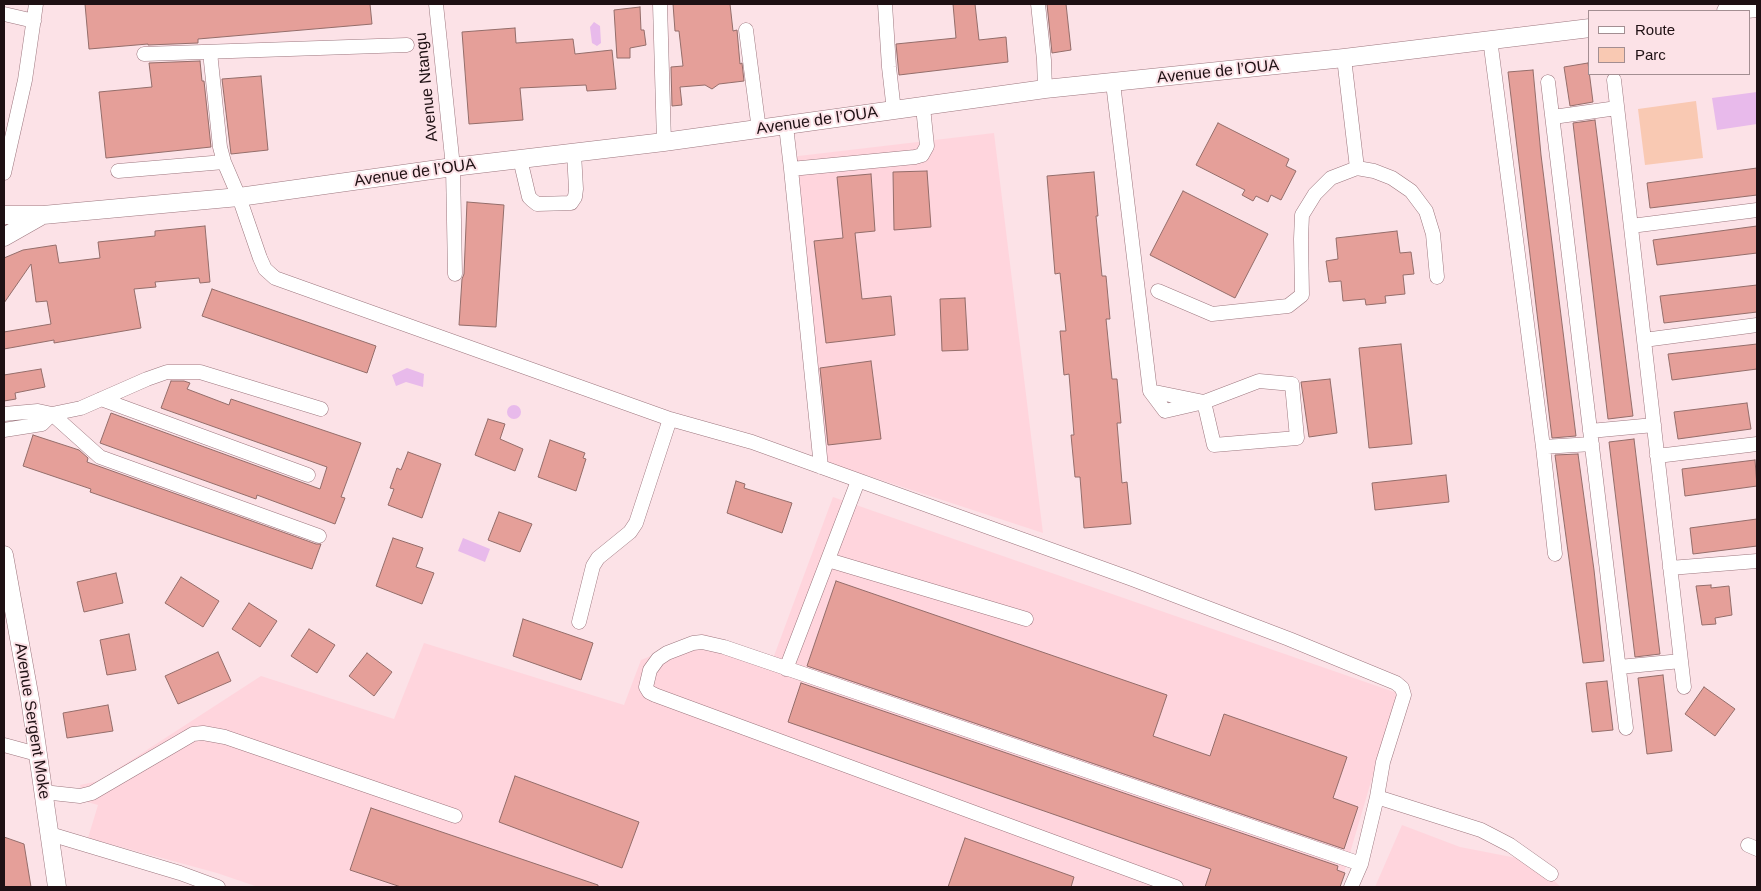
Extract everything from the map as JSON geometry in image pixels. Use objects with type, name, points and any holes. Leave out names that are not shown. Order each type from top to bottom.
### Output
[{"type":"main road","points":[[1732,10],[1751,7]]},
{"type":"main road","name":"Avenue de l’OUA","points":[[4,215],[43,215],[239,197],[453,167],[759,130],[1045,90],[1344,58],[1588,28]]},
{"type":"main road","name":"Avenue de l’OUA","points":[[4,237],[43,215]]},
{"type":"main road","name":"Avenue Sergent Moke","points":[[4,555],[30,699],[58,887]]},
{"type":"street","points":[[4,173],[25,80],[36,4]]},
{"type":"street","name":"Avenue Ntangu","points":[[436,4],[453,167],[455,274]]},
{"type":"street","points":[[660,4],[664,142]]},
{"type":"street","points":[[885,4],[894,110]]},
{"type":"street","points":[[1038,4],[1045,90]]},
{"type":"street","points":[[4,14],[34,21]]},
{"type":"street","points":[[746,30],[759,130]]},
{"type":"street","points":[[1490,39],[1556,554]]},
{"type":"street","points":[[144,54],[407,45]]},
{"type":"street","points":[[210,52],[220,146],[224,162],[239,197],[260,258],[265,269],[275,278],[670,419],[752,442],[1132,579],[1289,639],[1396,683],[1402,688],[1404,695],[1383,762],[1378,797],[1361,864],[1351,887]]},
{"type":"street","points":[[1344,58],[1357,168]]},
{"type":"street","points":[[1613,76],[1684,687]]},
{"type":"street","points":[[1548,82],[1626,728]]},
{"type":"street","points":[[1113,83],[1150,392],[1204,402],[1260,381],[1292,384],[1297,438],[1214,445],[1204,402]]},
{"type":"street","points":[[791,169],[922,155],[927,146],[924,106]]},
{"type":"street","points":[[1553,117],[1617,108]]},
{"type":"street","points":[[786,126],[821,467]]},
{"type":"street","points":[[520,160],[529,197],[532,200],[537,204],[570,203],[575,197],[576,189],[574,153]]},
{"type":"street","points":[[118,171],[224,162]]},
{"type":"street","points":[[1158,291],[1212,314],[1288,306],[1302,295],[1302,216],[1315,194],[1331,178],[1357,168],[1374,171],[1392,178],[1411,191],[1426,211],[1433,234],[1437,278]]},
{"type":"street","points":[[1631,226],[1757,210]]},
{"type":"street","points":[[1644,340],[1757,325]]},
{"type":"street","points":[[4,414],[38,411],[52,414],[81,408],[168,372],[200,372],[321,409]]},
{"type":"street","points":[[102,399],[308,475]]},
{"type":"street","points":[[4,430],[42,424],[52,414]]},
{"type":"street","points":[[52,414],[100,457],[319,536]]},
{"type":"street","points":[[579,622],[593,566],[604,552],[630,532],[636,523],[670,419]]},
{"type":"street","points":[[1543,447],[1654,425]]},
{"type":"street","points":[[1657,456],[1757,444]]},
{"type":"street","points":[[786,669],[858,481]]},
{"type":"street","points":[[828,560],[1026,618]]},
{"type":"street","points":[[1670,568],[1757,561]]},
{"type":"street","points":[[1176,887],[655,696],[646,687],[650,670],[658,659],[667,653],[693,643],[702,642],[724,647],[1361,864]]},
{"type":"street","points":[[1619,667],[1681,661]]},
{"type":"street","points":[[43,792],[80,796],[92,793],[193,734],[203,733],[225,737],[455,816]]},
{"type":"street","points":[[4,745],[37,754]]},
{"type":"street","points":[[1378,797],[1481,830],[1510,845],[1551,874]]},
{"type":"street","points":[[50,834],[180,873],[218,887]]},
{"type":"shaded area","points":[[594,22],[600,26],[601,43],[597,46],[592,43],[590,27]]},
{"type":"shaded area","points":[[1757,92],[1757,124],[1717,130],[1712,98]]},
{"type":"shaded area","points":[[994,133],[1043,533],[820,460],[790,157]]},
{"type":"shaded area","points":[[407,368],[424,374],[423,387],[406,382],[396,386],[392,375]]},
{"type":"shaded area","points":[[511,405],[517,405],[521,412],[517,419],[511,419],[507,415],[507,409]]},
{"type":"shaded area","points":[[833,497],[1397,693],[1340,887],[258,887],[217,873],[88,838],[98,805],[84,801],[80,785],[99,781],[261,676],[394,719],[424,643],[624,705],[641,660],[704,634],[774,656]]},
{"type":"shaded area","points":[[463,538],[490,549],[485,562],[458,551]]},
{"type":"shaded area","points":[[1402,825],[1460,847],[1532,861],[1561,887],[1375,887]]},
{"type":"green space","points":[[1696,101],[1703,158],[1645,165],[1638,109]]},
{"type":"building","points":[[85,4],[370,4],[372,24],[198,39],[198,43],[148,44],[89,49]]},
{"type":"building","points":[[673,4],[730,4],[733,31],[737,30],[740,64],[742,63],[744,81],[719,84],[712,89],[705,85],[680,87],[682,105],[672,106],[671,67],[683,66],[679,31],[675,31]]},
{"type":"building","points":[[953,4],[975,4],[979,40],[1006,37],[1008,62],[899,75],[896,44],[956,38]]},
{"type":"building","points":[[1047,4],[1066,4],[1071,50],[1052,53]]},
{"type":"building","points":[[640,7],[641,30],[644,30],[646,45],[630,48],[630,58],[617,58],[614,10]]},
{"type":"building","points":[[515,28],[516,43],[573,39],[575,54],[612,50],[616,89],[587,91],[586,85],[520,88],[523,120],[469,124],[462,32]]},
{"type":"building","points":[[200,61],[211,147],[106,158],[99,92],[152,87],[149,63]]},
{"type":"building","points":[[1588,63],[1588,75],[1590,75],[1593,102],[1570,106],[1564,67]]},
{"type":"building","points":[[1533,70],[1541,155],[1576,436],[1552,438],[1508,72]]},
{"type":"building","points":[[261,76],[268,150],[231,154],[222,79]]},
{"type":"building","points":[[1595,120],[1633,416],[1608,419],[1573,123]]},
{"type":"building","points":[[1218,123],[1289,159],[1286,166],[1296,171],[1281,200],[1271,195],[1268,202],[1256,196],[1253,201],[1242,195],[1245,190],[1196,165]]},
{"type":"building","points":[[1757,168],[1757,195],[1650,208],[1647,183]]},
{"type":"building","points":[[927,171],[931,227],[894,230],[893,172]]},
{"type":"building","points":[[1094,172],[1102,276],[1106,276],[1110,319],[1106,319],[1112,379],[1117,379],[1121,423],[1117,423],[1122,483],[1127,482],[1131,524],[1084,528],[1080,477],[1075,477],[1071,435],[1074,435],[1069,374],[1064,375],[1060,331],[1066,331],[1060,273],[1055,274],[1047,176]]},
{"type":"building","points":[[871,174],[875,231],[855,233],[862,299],[891,296],[895,335],[826,343],[814,241],[843,238],[837,177]]},
{"type":"building","points":[[1183,191],[1268,234],[1235,298],[1150,255]]},
{"type":"building","points":[[467,202],[504,205],[496,327],[459,325],[462,279],[464,274]]},
{"type":"building","points":[[205,226],[210,282],[200,283],[199,278],[155,282],[156,287],[134,289],[141,328],[54,343],[54,340],[4,349],[4,332],[51,324],[47,301],[36,302],[31,264],[4,303],[4,258],[23,250],[56,245],[59,263],[100,258],[98,242],[155,236],[155,231]]},
{"type":"building","points":[[1757,226],[1757,253],[1657,265],[1653,240]]},
{"type":"building","points":[[1397,231],[1400,253],[1411,252],[1414,274],[1403,275],[1405,294],[1385,296],[1386,303],[1366,305],[1365,299],[1343,301],[1341,281],[1329,282],[1326,261],[1338,259],[1336,238]]},
{"type":"building","points":[[1757,285],[1757,312],[1664,323],[1660,296]]},
{"type":"building","points":[[212,289],[376,346],[367,373],[202,316]]},
{"type":"building","points":[[965,298],[968,350],[942,351],[940,299]]},
{"type":"building","points":[[1401,344],[1412,444],[1369,448],[1359,348]]},
{"type":"building","points":[[1757,344],[1757,369],[1672,380],[1668,354]]},
{"type":"building","points":[[871,361],[881,439],[828,445],[820,368]]},
{"type":"building","points":[[41,369],[45,387],[15,393],[16,399],[4,401],[4,375]]},
{"type":"building","points":[[1330,379],[1337,433],[1309,437],[1301,382]]},
{"type":"building","points":[[171,381],[190,383],[187,389],[229,405],[231,399],[361,443],[341,497],[345,498],[335,524],[257,495],[256,499],[100,443],[111,413],[320,489],[327,467],[161,408]]},
{"type":"building","points":[[1747,403],[1751,429],[1678,439],[1674,412]]},
{"type":"building","points":[[488,419],[505,424],[500,439],[523,449],[515,471],[475,455]]},
{"type":"building","points":[[33,435],[79,450],[88,458],[87,462],[316,544],[321,544],[312,569],[90,492],[91,489],[23,466]]},
{"type":"building","points":[[1634,439],[1660,654],[1635,657],[1609,442]]},
{"type":"building","points":[[550,440],[585,453],[583,458],[586,459],[576,491],[538,477]]},
{"type":"building","points":[[408,452],[441,464],[422,518],[388,505],[394,489],[390,488],[397,468],[401,470]]},
{"type":"building","points":[[1578,454],[1604,661],[1583,663],[1555,455]]},
{"type":"building","points":[[1755,460],[1757,486],[1685,496],[1682,469]]},
{"type":"building","points":[[1446,475],[1449,502],[1375,510],[1372,483]]},
{"type":"building","points":[[736,481],[745,484],[744,488],[792,503],[782,533],[727,513]]},
{"type":"building","points":[[499,512],[532,524],[520,552],[488,540]]},
{"type":"building","points":[[1757,519],[1757,546],[1693,554],[1690,528]]},
{"type":"building","points":[[393,538],[423,548],[416,567],[434,573],[422,604],[376,586]]},
{"type":"building","points":[[116,573],[123,603],[84,612],[77,582]]},
{"type":"building","points":[[181,577],[219,601],[203,627],[165,603]]},
{"type":"building","points":[[836,581],[1167,695],[1153,736],[1210,756],[1224,714],[1347,757],[1333,798],[1358,807],[1344,849],[807,666]]},
{"type":"building","points":[[1711,585],[1711,588],[1729,586],[1732,615],[1715,618],[1716,624],[1702,625],[1696,586]]},
{"type":"building","points":[[249,603],[277,621],[260,647],[232,629]]},
{"type":"building","points":[[523,619],[593,643],[581,680],[513,656]]},
{"type":"building","points":[[309,629],[335,645],[317,673],[291,656]]},
{"type":"building","points":[[129,634],[136,670],[107,675],[100,640]]},
{"type":"building","points":[[218,652],[231,681],[178,704],[165,676]]},
{"type":"building","points":[[367,653],[392,672],[374,696],[349,676]]},
{"type":"building","points":[[1663,675],[1672,751],[1647,754],[1638,678]]},
{"type":"building","points":[[1607,681],[1613,730],[1592,732],[1586,683]]},
{"type":"building","points":[[801,683],[1338,866],[1337,870],[1345,873],[1340,887],[1205,887],[1211,869],[788,722]]},
{"type":"building","points":[[1704,687],[1735,709],[1715,736],[1685,714]]},
{"type":"building","points":[[108,705],[113,731],[67,738],[63,713]]},
{"type":"building","points":[[515,776],[639,822],[622,868],[499,822]]},
{"type":"building","points":[[371,808],[598,885],[598,887],[401,887],[350,870]]},
{"type":"building","points":[[4,837],[24,844],[31,887],[4,887]]},
{"type":"building","points":[[965,838],[1074,877],[1071,887],[948,887]]}]
